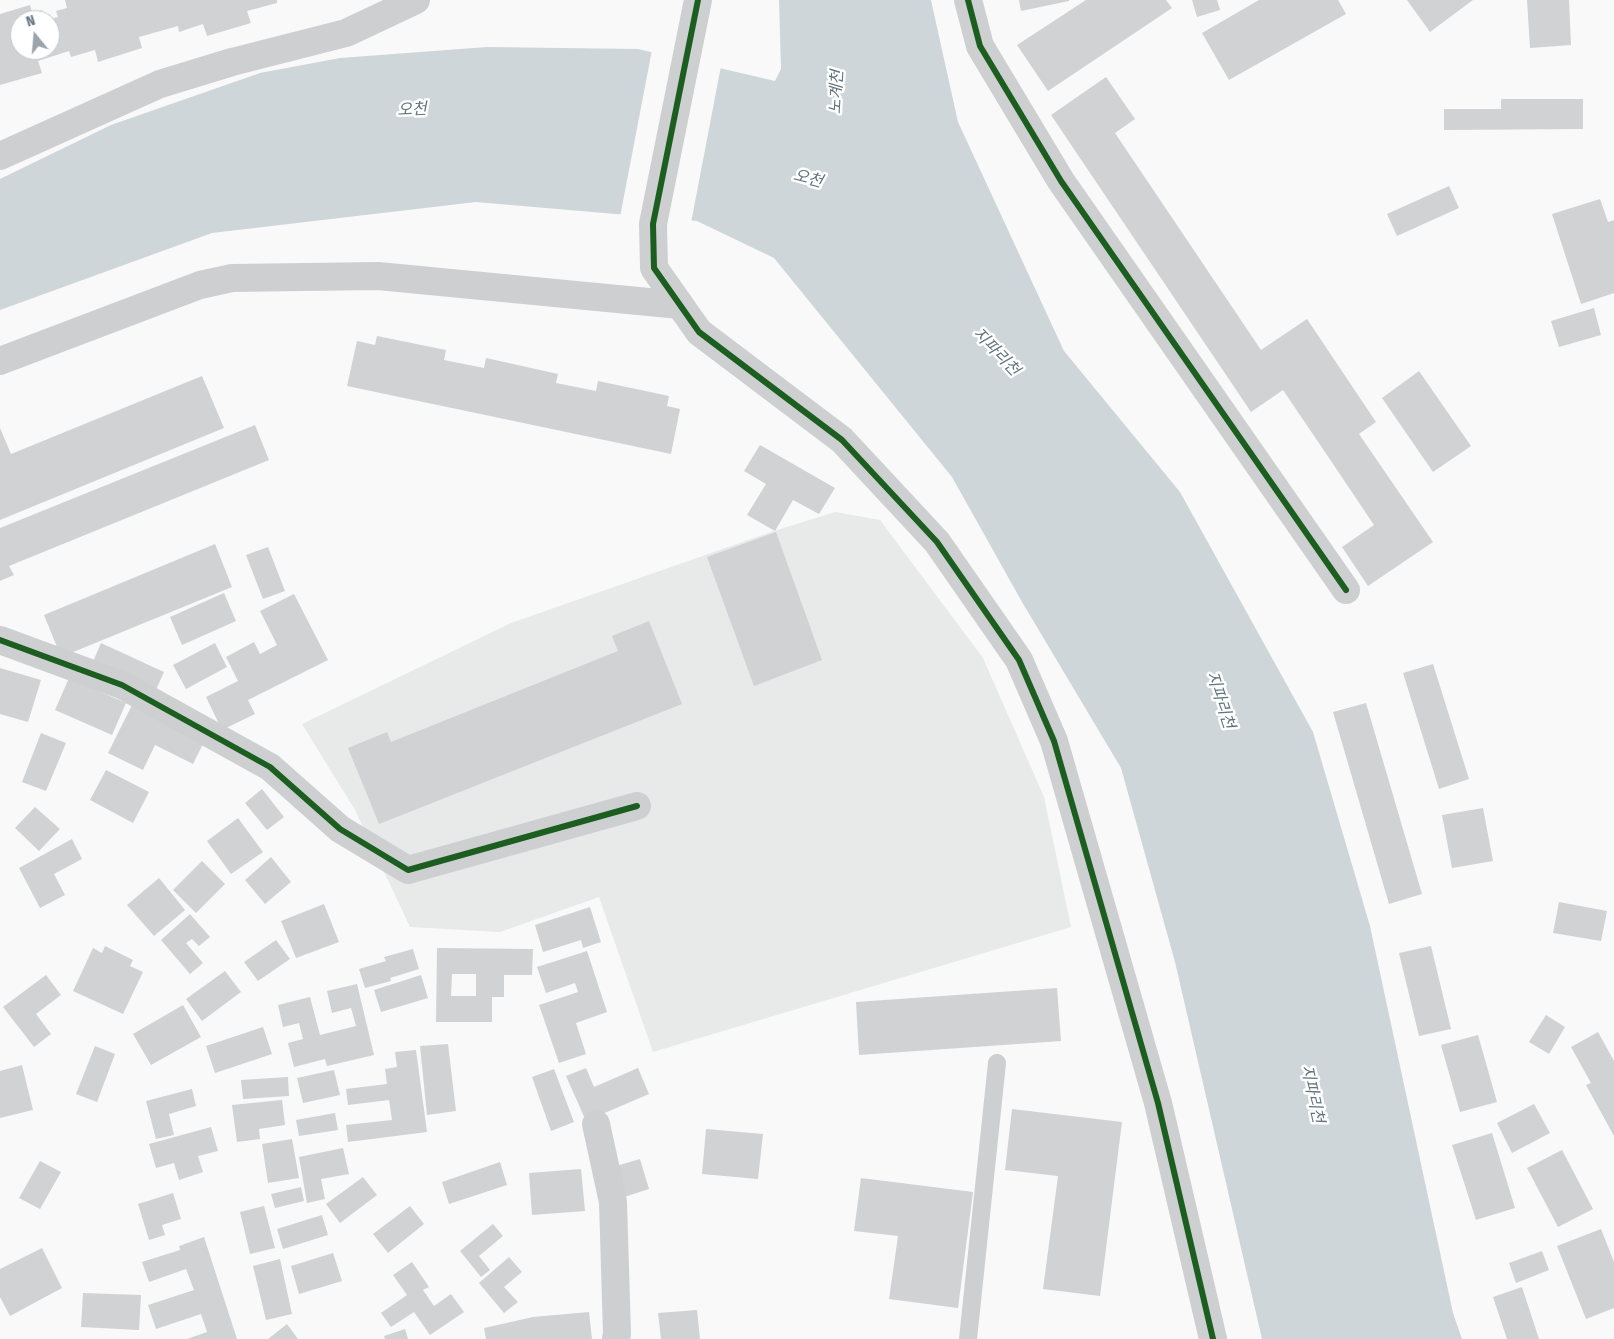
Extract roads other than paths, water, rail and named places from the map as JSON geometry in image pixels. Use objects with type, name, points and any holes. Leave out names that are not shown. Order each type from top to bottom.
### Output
[{"type":"street","points":[[0,156],[160,84],[232,62],[346,32],[416,0]]},
{"type":"street","points":[[698,0],[653,224],[654,268],[700,332],[842,440],[937,542],[1019,660],[1054,741],[1158,1103],[1213,1339]]},
{"type":"street","points":[[968,0],[980,46],[1061,181],[1346,590]]},
{"type":"street","points":[[0,361],[200,284],[232,278],[378,276],[680,305]]},
{"type":"street","points":[[0,640],[122,685],[270,767],[340,829],[408,870],[637,806]]},
{"type":"street","points":[[596,1124],[613,1202],[616,1339]]},
{"type":"lane","points":[[968,1339],[997,1063]]},
{"type":"water","points":[[779,0],[931,0],[958,122],[1064,351],[1180,492],[1313,732],[1370,926],[1453,1313],[1462,1339],[1262,1339],[1175,962],[1121,768],[1022,602],[952,477],[774,258],[697,221],[476,202],[212,233],[0,310],[0,179],[111,125],[260,73],[340,58],[487,47],[638,49],[775,81],[781,69]]},
{"type":"water label","name":"노계천","points":[[837,92]]},
{"type":"water label","name":"오천","points":[[412,110]]},
{"type":"water label","name":"오천","points":[[808,179]]},
{"type":"water label","name":"지파리천","points":[[996,352]]},
{"type":"water label","name":"지파리천","points":[[1220,700]]},
{"type":"water label","name":"지파리천","points":[[1312,1094]]}]
